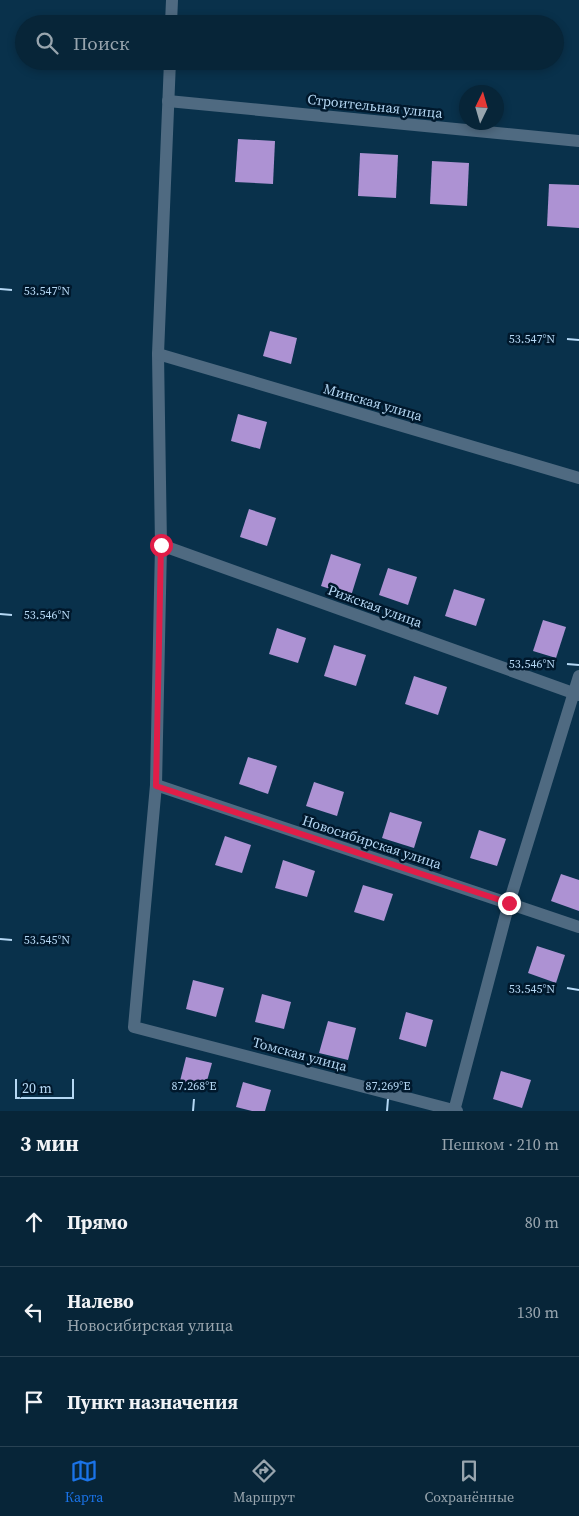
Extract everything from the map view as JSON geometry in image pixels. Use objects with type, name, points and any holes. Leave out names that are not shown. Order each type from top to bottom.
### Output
[{"type":"street","points":[[171,15],[172,0]]},
{"type":"street","points":[[156,786],[161,545],[158,354],[170,70]]},
{"type":"street","name":"Строительная улица","points":[[168,101],[579,141]]},
{"type":"street","name":"Минская улица","points":[[158,354],[579,478]]},
{"type":"street","name":"Рижская улица","points":[[161,545],[576,695]]},
{"type":"street","points":[[455,1111],[509,903],[576,695],[579,676]]},
{"type":"street","name":"Новосибирская улица","points":[[156,786],[579,927]]},
{"type":"street","name":"Томская улица","points":[[156,786],[134,1027],[455,1111]]},
{"type":"building","points":[[238,139],[275,141],[273,184],[235,182]]},
{"type":"building","points":[[360,153],[398,155],[396,198],[358,196]]},
{"type":"building","points":[[432,161],[469,163],[467,206],[430,204]]},
{"type":"building","points":[[549,184],[579,185],[579,228],[547,226]]},
{"type":"building","points":[[270,331],[297,338],[291,364],[263,356]]},
{"type":"building","points":[[238,414],[267,422],[260,449],[231,441]]},
{"type":"building","points":[[249,509],[276,518],[267,546],[240,537]]},
{"type":"building","points":[[331,554],[361,564],[351,596],[321,586]]},
{"type":"building","points":[[388,568],[417,577],[408,605],[379,595]]},
{"type":"building","points":[[454,589],[485,599],[476,626],[445,616]]},
{"type":"building","points":[[543,620],[566,627],[556,658],[533,651]]},
{"type":"building","points":[[277,628],[306,638],[298,663],[269,654]]},
{"type":"building","points":[[334,645],[366,655],[356,686],[324,676]]},
{"type":"building","points":[[414,676],[447,687],[438,715],[405,704]]},
{"type":"building","points":[[248,757],[277,766],[268,794],[239,784]]},
{"type":"building","points":[[314,782],[344,792],[337,816],[306,806]]},
{"type":"building","points":[[390,812],[422,822],[414,848],[382,838]]},
{"type":"building","points":[[479,830],[506,839],[497,866],[470,858]]},
{"type":"building","points":[[225,836],[251,845],[242,873],[215,865]]},
{"type":"building","points":[[283,860],[315,871],[307,897],[275,888]]},
{"type":"building","points":[[561,874],[579,880],[579,911],[551,901]]},
{"type":"building","points":[[363,885],[393,894],[384,921],[354,912]]},
{"type":"building","points":[[537,946],[565,955],[556,983],[528,973]]},
{"type":"building","points":[[193,980],[224,988],[216,1017],[186,1009]]},
{"type":"building","points":[[262,994],[291,1002],[284,1029],[255,1022]]},
{"type":"building","points":[[406,1012],[433,1020],[426,1047],[399,1039]]},
{"type":"building","points":[[328,1021],[356,1028],[348,1060],[319,1053]]},
{"type":"building","points":[[186,1057],[212,1063],[205,1088],[180,1081]]},
{"type":"building","points":[[501,1071],[531,1080],[522,1108],[493,1099]]},
{"type":"building","points":[[243,1082],[271,1090],[265,1111],[252,1111],[236,1107]]},
{"type":"route","points":[[161,545],[156,786],[509,903]]}]
